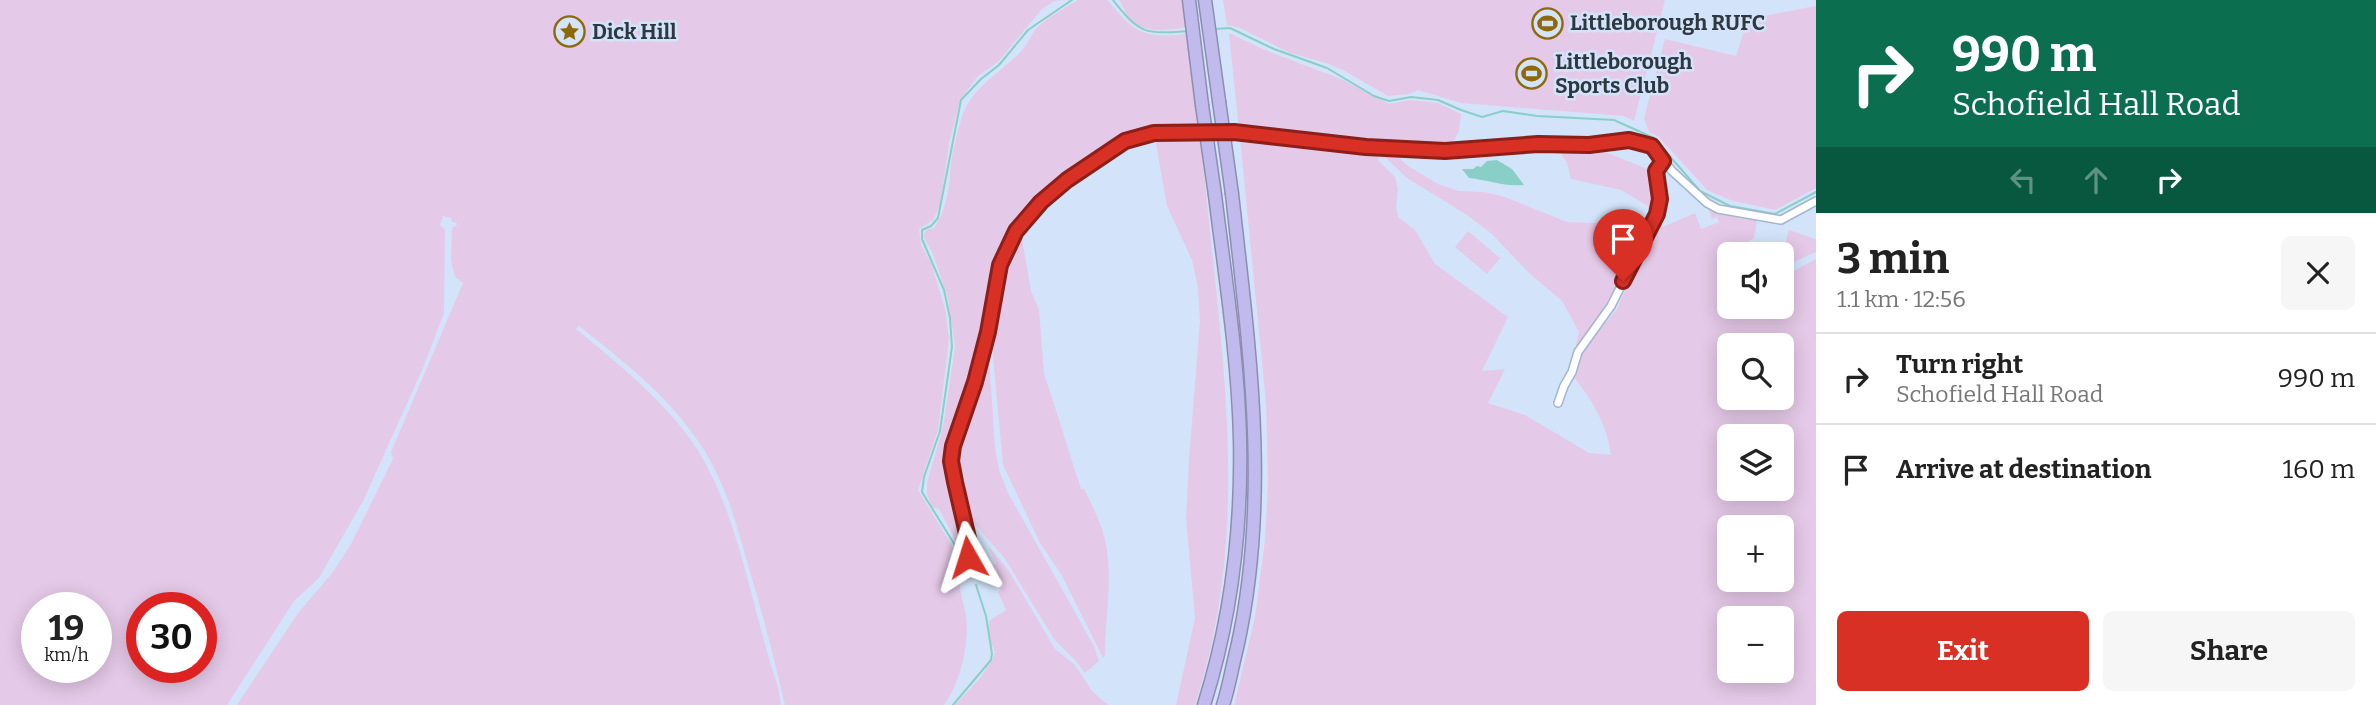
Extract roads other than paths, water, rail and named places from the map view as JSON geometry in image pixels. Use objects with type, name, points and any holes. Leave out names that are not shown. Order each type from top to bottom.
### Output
[{"type":"highway","points":[[1189,0],[1215,195],[1240,439],[1239,518],[1235,562],[1229,603],[1204,705]]},
{"type":"highway","points":[[1205,0],[1232,194],[1251,359],[1256,446],[1254,532],[1245,611],[1223,705]]},
{"type":"street","points":[[968,557],[971,551],[951,461],[953,446],[975,382],[988,332],[1000,265],[1016,231],[1041,202],[1067,180],[1125,141],[1154,133],[1234,132],[1373,147],[1445,151],[1538,144],[1589,145],[1629,140],[1652,146],[1663,161],[1707,203],[1718,209],[1781,220],[1816,201]]},
{"type":"street","points":[[1558,403],[1578,352],[1611,306],[1653,222],[1660,199],[1656,171],[1663,161]]},
{"type":"waterway","points":[[961,555],[922,492],[924,477],[940,431],[952,347],[944,290],[922,239],[922,230],[931,226],[938,218],[961,100],[999,65],[1028,30],[1072,0]]},
{"type":"waterway","points":[[1113,0],[1130,20],[1145,30],[1189,31]]},
{"type":"waterway","points":[[1215,29],[1230,28],[1274,49],[1327,68],[1374,96],[1389,101],[1411,97],[1438,100],[1482,117],[1503,111],[1537,116],[1614,120],[1654,138],[1700,191],[1730,206],[1775,214],[1816,192]]},
{"type":"waterway","points":[[953,705],[991,660],[986,616],[976,585]]},
{"type":"place","name":"Littleborough RUFC","points":[[1547,23]]},
{"type":"place","name":"Dick Hill","points":[[569,32]]},
{"type":"place","name":"Littleborough Sports Club","points":[[1532,74]]}]
